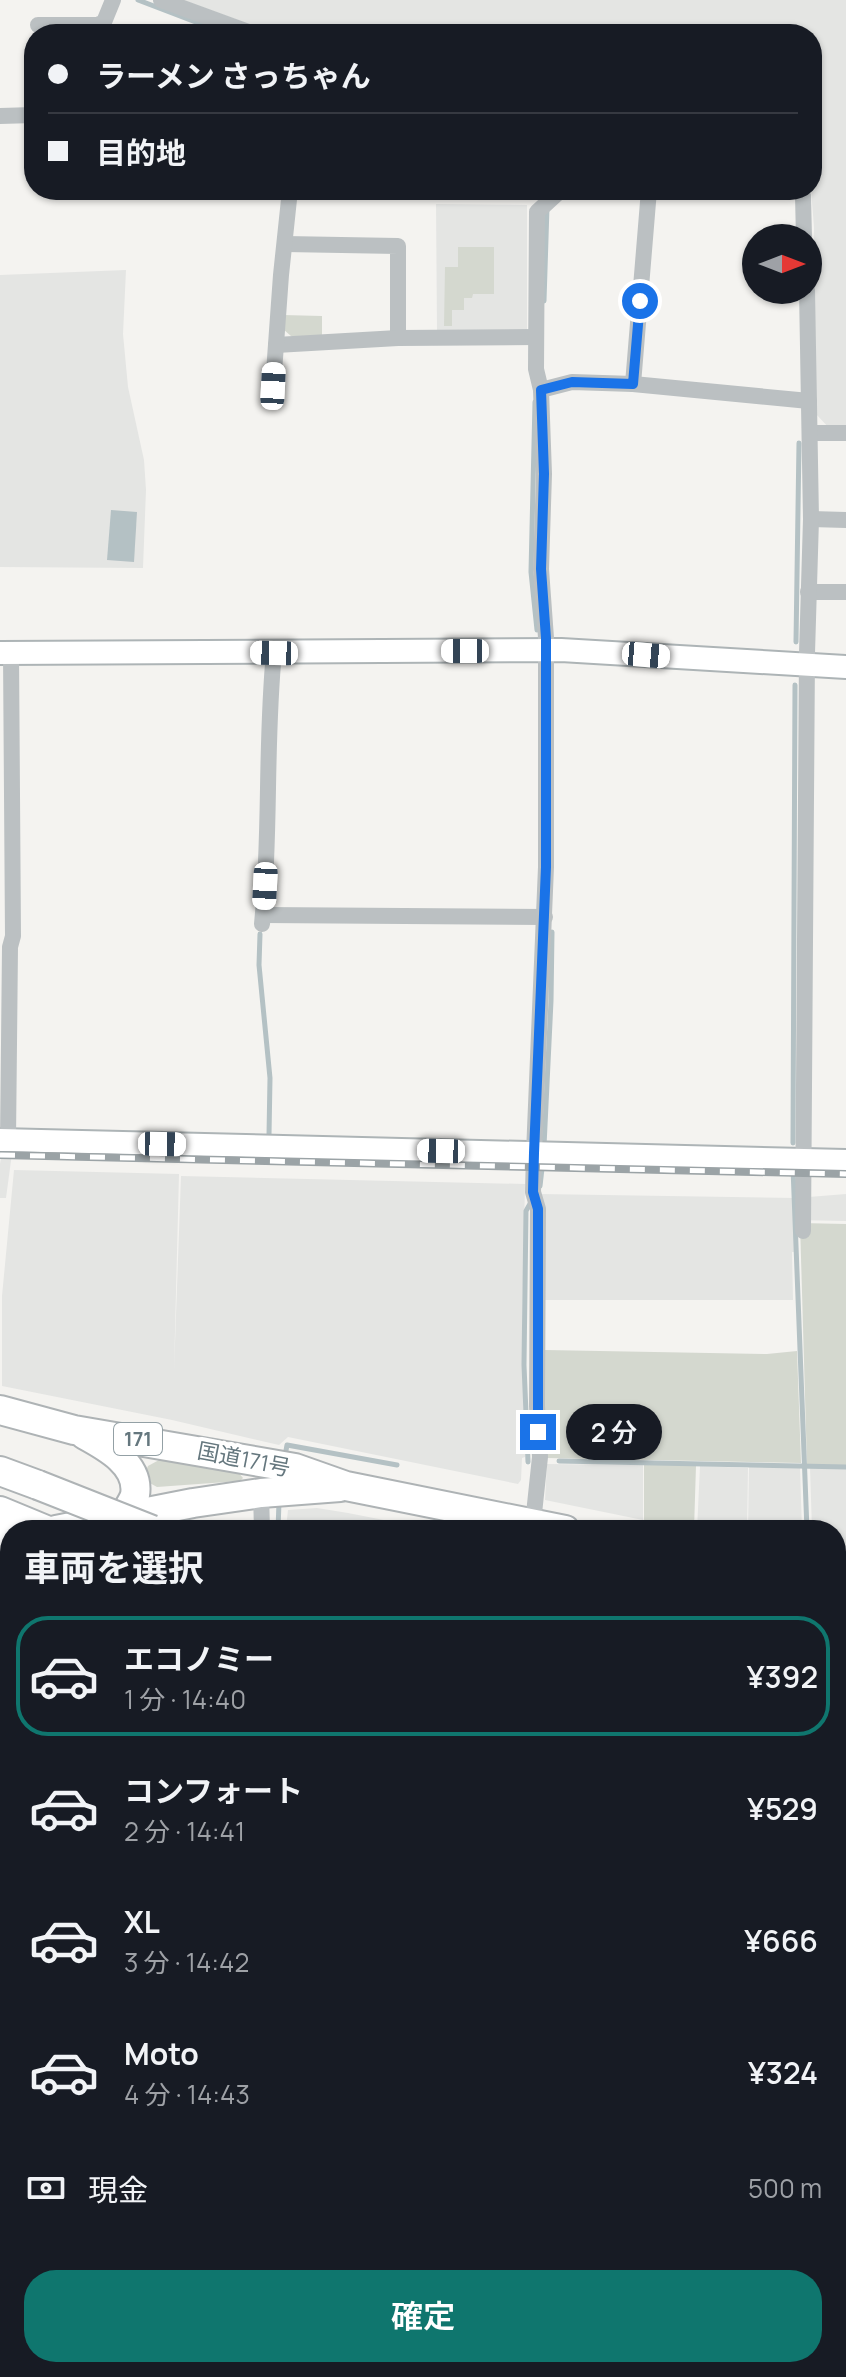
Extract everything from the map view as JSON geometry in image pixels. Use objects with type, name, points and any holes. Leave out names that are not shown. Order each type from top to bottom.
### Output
[{"type":"highway","name":"国道171号","points":[[0,1410],[280,1482],[346,1486],[518,1520]]},
{"type":"highway","points":[[78,1431],[114,1451],[135,1477],[135,1497],[123,1517]]},
{"type":"highway","points":[[0,1471],[127,1520]]},
{"type":"highway","name":"国道171号","points":[[108,1520],[280,1482]]},
{"type":"highway","points":[[0,1511],[22,1520]]},
{"type":"street","points":[[99,24],[104,22],[113,0]]},
{"type":"street","points":[[161,0],[227,24]]},
{"type":"street","points":[[0,116],[24,115]]},
{"type":"street","points":[[273,386],[289,200]]},
{"type":"street","points":[[533,1520],[540,1457],[535,1198],[541,1153],[545,917],[545,650],[541,569],[544,474],[536,337],[537,212],[550,200]]},
{"type":"street","points":[[633,384],[648,200]]},
{"type":"street","points":[[803,200],[804,224]]},
{"type":"street","points":[[285,244],[398,246],[398,338]]},
{"type":"street","points":[[803,1231],[811,519],[807,304]]},
{"type":"street","points":[[276,345],[398,338],[536,337]]},
{"type":"street","points":[[540,383],[633,384],[809,401]]},
{"type":"street","points":[[811,433],[846,433]]},
{"type":"street","points":[[811,519],[846,520]]},
{"type":"street","points":[[808,592],[846,592]]},
{"type":"street","points":[[846,667],[545,650],[6,653],[13,936],[10,947],[4,1140],[846,1161]]},
{"type":"street","points":[[274,653],[262,920],[545,917]]},
{"type":"street","points":[[266,1520],[280,1482]]},
{"type":"shaded area","points":[[183,0],[846,0],[846,427],[829,428],[816,414],[815,304],[822,304],[822,224],[814,224],[812,200],[822,200],[822,24],[249,24]]},
{"type":"shaded area","points":[[436,204],[527,205],[527,331],[437,331]]},
{"type":"shaded area","points":[[458,247],[494,247],[494,294],[473,294],[472,298],[464,298],[464,310],[452,310],[452,326],[444,326],[445,267],[458,267]]},
{"type":"shaded area","points":[[126,270],[123,334],[128,387],[144,460],[146,490],[143,568],[0,567],[0,275]]},
{"type":"shaded area","points":[[283,315],[322,316],[322,336],[291,336],[283,329]]},
{"type":"shaded area","points":[[111,510],[137,512],[134,562],[107,560]]},
{"type":"shaded area","points":[[3,1146],[13,1146],[6,1198],[0,1198],[0,1164]]},
{"type":"shaded area","points":[[14,1170],[179,1174],[174,1371],[181,1176],[525,1184],[522,1327],[525,1457],[522,1458],[521,1480],[518,1484],[288,1437],[279,1445],[2,1386],[2,1296]]},
{"type":"shaded area","points":[[540,1194],[796,1198],[846,1194],[846,1221],[794,1220],[793,1300],[543,1300]]},
{"type":"shaded area","points":[[800,1223],[846,1224],[846,1466],[807,1465]]},
{"type":"shaded area","points":[[545,1350],[767,1354],[797,1351],[801,1463],[547,1458]]},
{"type":"shaded area","points":[[159,1460],[238,1472],[243,1478],[240,1481],[157,1487],[148,1482],[145,1473],[148,1466]]},
{"type":"shaded area","points":[[644,1463],[696,1465],[694,1520],[644,1520]]},
{"type":"shaded area","points":[[547,1464],[643,1465],[643,1520],[545,1500]]},
{"type":"shaded area","points":[[700,1466],[748,1468],[747,1520],[697,1520]]},
{"type":"shaded area","points":[[749,1466],[800,1468],[802,1520],[748,1520]]},
{"type":"shaded area","points":[[810,1467],[846,1468],[846,1520],[812,1520]]},
{"type":"shaded area","points":[[317,1508],[384,1520],[287,1520],[288,1510]]},
{"type":"waterway","points":[[138,0],[201,24]]},
{"type":"waterway","points":[[544,301],[547,207]]},
{"type":"waterway","points":[[535,402],[531,572],[537,630]]},
{"type":"waterway","points":[[796,642],[799,443]]},
{"type":"waterway","points":[[793,1143],[795,685]]},
{"type":"waterway","points":[[544,1146],[552,932]]},
{"type":"waterway","points":[[260,934],[259,965],[270,1078],[269,1135]]},
{"type":"waterway","points":[[540,1186],[543,1160]]},
{"type":"waterway","points":[[793,1168],[807,1520]]},
{"type":"waterway","points":[[528,1462],[524,1365],[526,1211],[531,1202]]},
{"type":"waterway","points":[[285,1456],[287,1445],[397,1465]]},
{"type":"waterway","points":[[559,1461],[846,1467]]},
{"type":"waterway","points":[[278,1520],[279,1502]]},
{"type":"railway","points":[[0,1155],[846,1174]]},
{"type":"route","points":[[538,1432],[538,1209],[533,1192],[545,917],[547,739],[546,638],[541,569],[544,474],[541,390],[572,382],[633,384],[640,301]]}]
